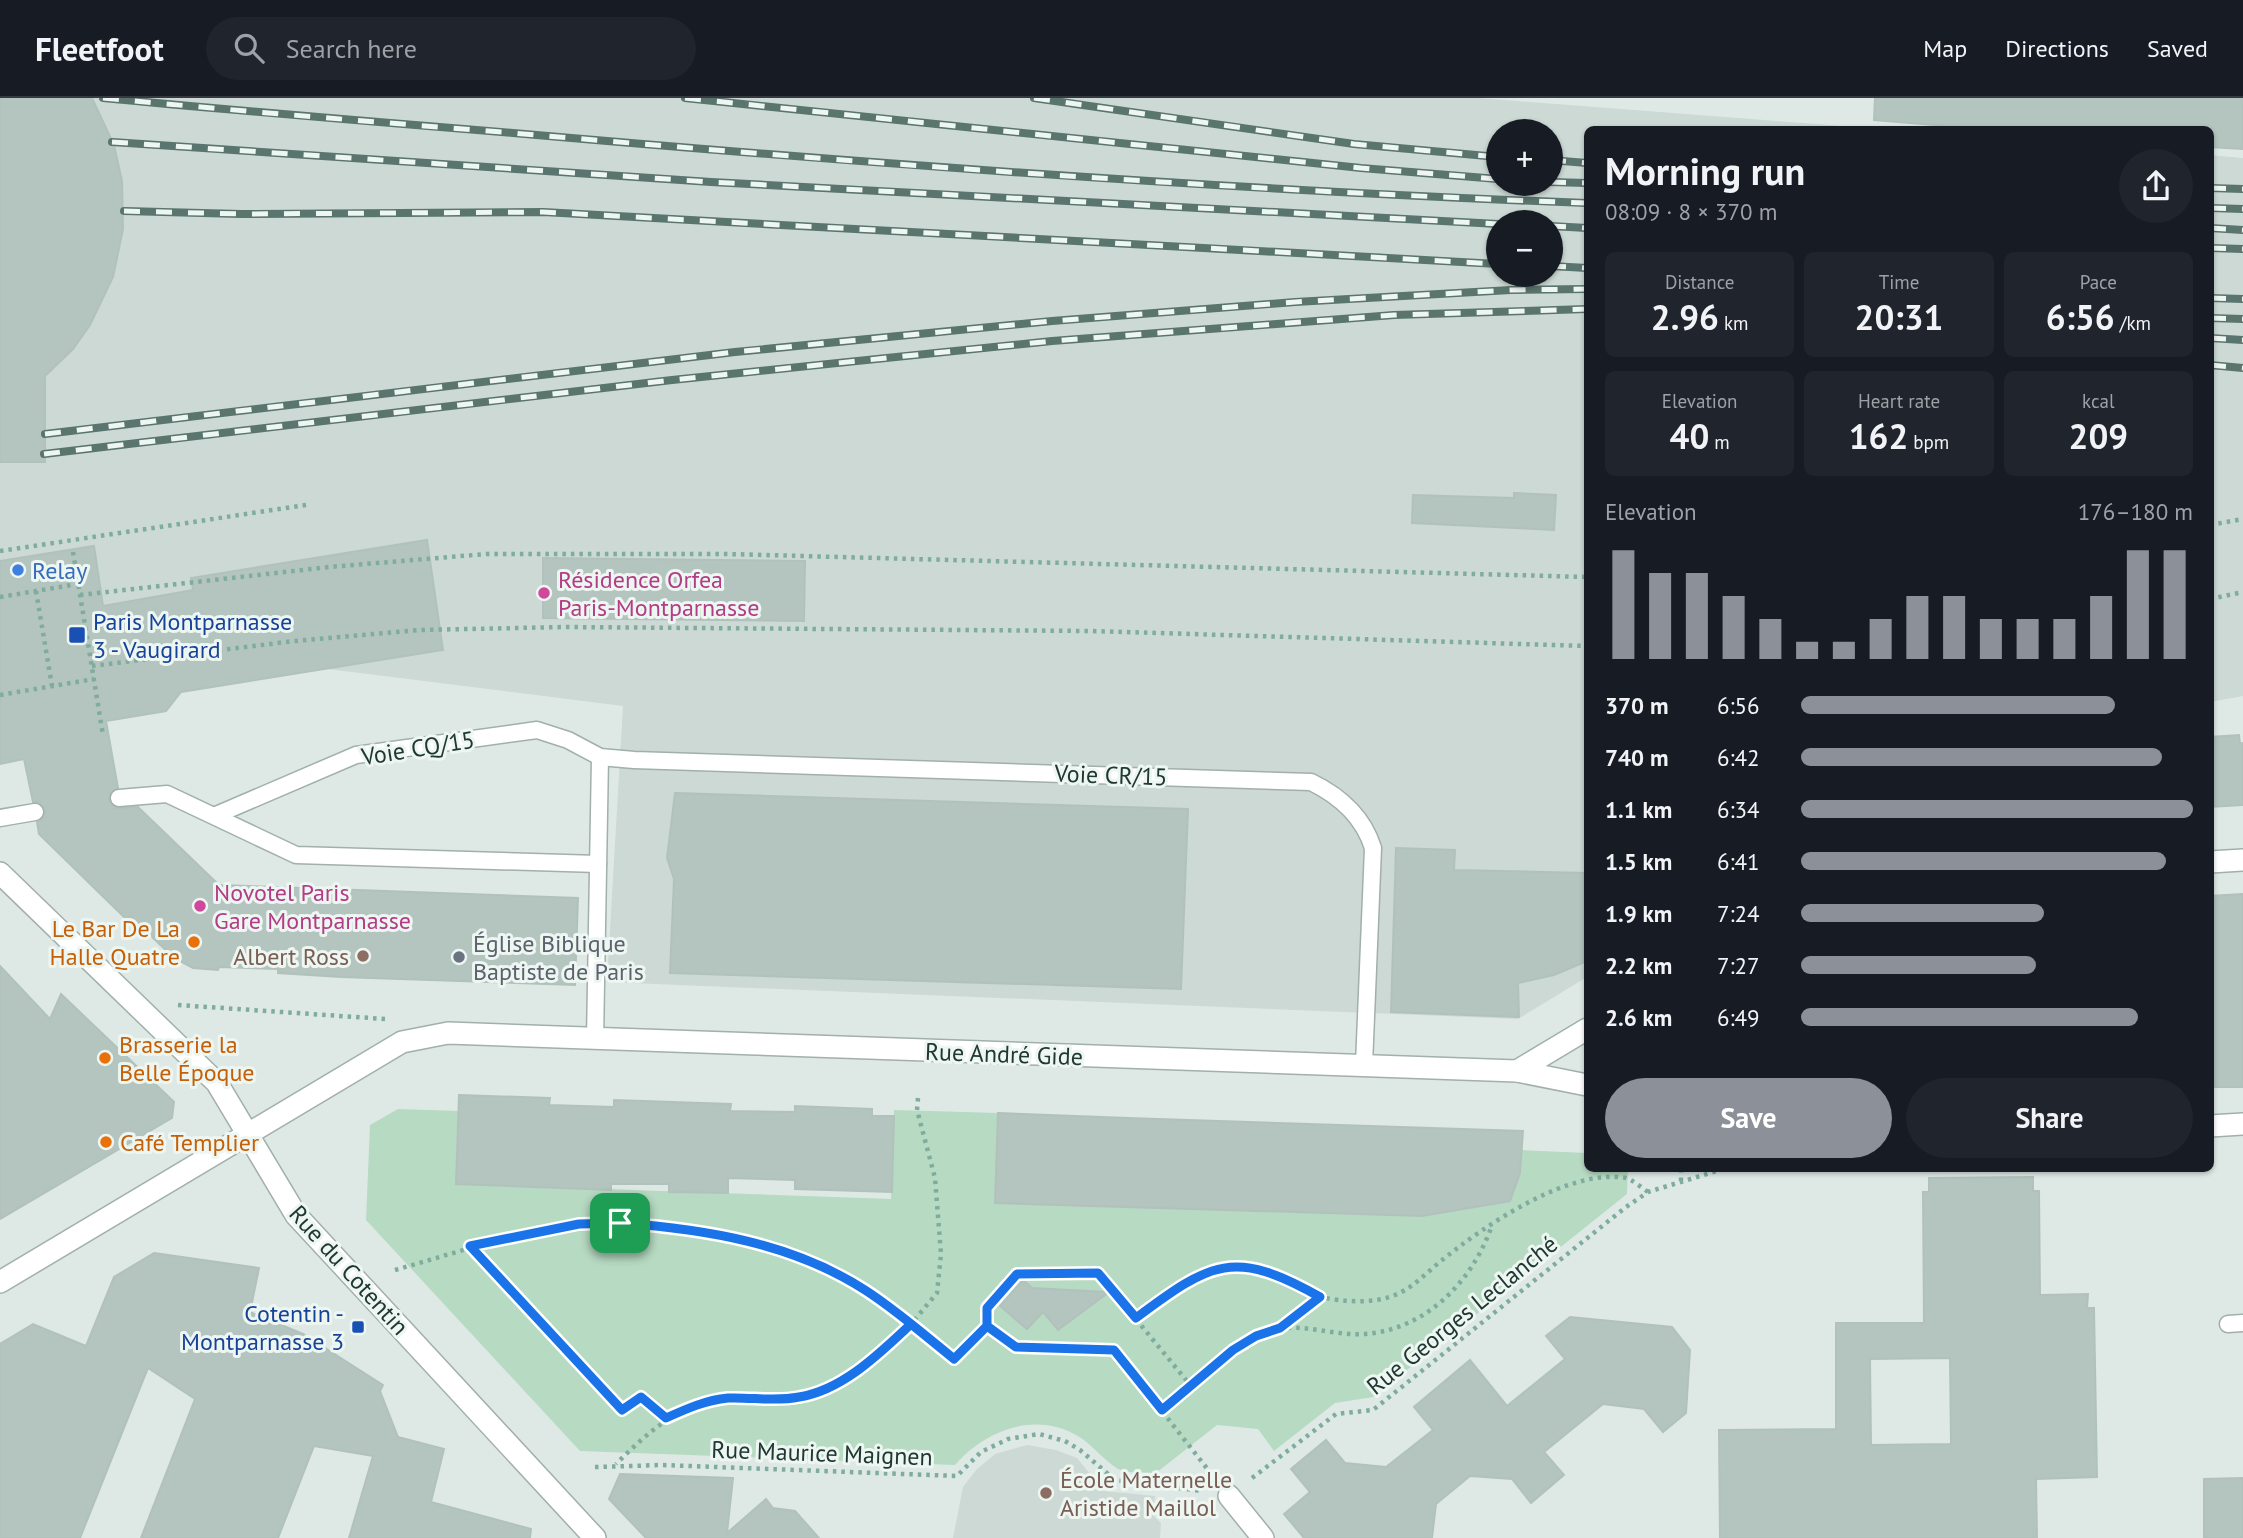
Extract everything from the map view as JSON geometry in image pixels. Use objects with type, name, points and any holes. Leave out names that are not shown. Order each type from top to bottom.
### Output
[{"type":"street","points":[[2214,862],[2243,860]]},
{"type":"street","name":"Rue du Cotentin","points":[[0,873],[217,1083],[296,1215],[596,1538]]},
{"type":"street","points":[[1517,1071],[1584,1031]]},
{"type":"street","name":"Rue André Gide","points":[[0,1282],[402,1042],[447,1033],[1517,1071],[1584,1083]]},
{"type":"street","points":[[2214,1126],[2243,1124]]},
{"type":"street","points":[[1229,1496],[1264,1538]]},
{"type":"lane","name":"Voie CQ/15","points":[[216,815],[356,755],[537,730],[568,740],[600,757]]},
{"type":"lane","points":[[595,1040],[600,757]]},
{"type":"lane","name":"Voie CR/15","points":[[600,757],[1311,782],[1333,792],[1366,826],[1373,848],[1364,1065]]},
{"type":"lane","points":[[120,797],[167,794],[296,855],[598,863]]},
{"type":"lane","points":[[0,818],[35,813]]},
{"type":"path","points":[[0,551],[306,505]]},
{"type":"path","points":[[2214,523],[2243,519]]},
{"type":"path","points":[[73,552],[103,735]]},
{"type":"path","points":[[80,595],[329,567],[486,554],[727,554],[1584,577]]},
{"type":"path","points":[[0,597],[78,584]]},
{"type":"path","points":[[36,591],[51,686]]},
{"type":"path","points":[[2214,597],[2243,593]]},
{"type":"path","points":[[92,666],[294,641],[420,630],[564,627],[1092,631],[1584,646]]},
{"type":"path","points":[[0,695],[94,679]]},
{"type":"path","points":[[193,1007],[370,1017]]},
{"type":"path","points":[[616,1464],[666,1418],[696,1404],[728,1398],[801,1397],[837,1383],[875,1356],[911,1324],[937,1293],[942,1254],[935,1178],[917,1110],[918,1098]]},
{"type":"path","points":[[1681,1172],[1681,1181]]},
{"type":"path","name":"Rue Georges Leclanché","points":[[1229,1496],[1336,1414],[1373,1410],[1648,1192],[1712,1172]]},
{"type":"path","points":[[1136,1318],[1178,1287],[1228,1265],[1260,1268],[1320,1297],[1362,1302],[1392,1297],[1417,1283],[1439,1262],[1492,1226],[1537,1199],[1572,1183],[1627,1178],[1648,1192]]},
{"type":"path","points":[[395,1269],[470,1246],[579,1224],[620,1223],[707,1232],[789,1253],[830,1271],[865,1290],[954,1359],[987,1326],[987,1308],[1017,1274],[1098,1273],[1191,1386]]},
{"type":"path","points":[[1280,1328],[1364,1334],[1415,1322],[1437,1306],[1476,1263],[1492,1226]]},
{"type":"path","points":[[470,1246],[622,1410],[641,1397],[666,1418]]},
{"type":"path","points":[[1162,1410],[1233,1350],[1256,1336],[1280,1328],[1320,1297]]},
{"type":"path","points":[[987,1326],[1016,1347],[1114,1350],[1229,1496]]},
{"type":"path","name":"Rue Maurice Maignen","points":[[595,1467],[616,1464],[957,1476],[981,1452],[1008,1439],[1040,1434],[1065,1441],[1080,1450],[1115,1480],[1229,1496]]},
{"type":"shaded area","points":[[0,98],[1479,98],[1841,126],[1584,126],[1584,979],[1518,1019],[607,982],[623,706],[0,628]]},
{"type":"shaded area","points":[[2214,155],[2243,158],[2243,696],[2214,701]]},
{"type":"shaded area","name":"École Maternelle Aristide Maillol","points":[[1027,1445],[1056,1450],[1077,1458],[1104,1491],[1155,1496],[1152,1514],[1161,1523],[1160,1538],[953,1538],[963,1487],[976,1470],[995,1454]]},
{"type":"green space","points":[[398,1109],[458,1111],[456,1184],[891,1199],[894,1110],[998,1113],[996,1203],[1422,1216],[1462,1209],[1504,1193],[1521,1150],[1584,1153],[1584,1172],[1628,1172],[1627,1194],[1373,1397],[1335,1403],[1274,1451],[1258,1429],[1217,1425],[1156,1473],[1131,1472],[1118,1469],[1081,1438],[1065,1430],[1048,1425],[1030,1425],[997,1433],[968,1452],[955,1465],[580,1451],[366,1220],[370,1125]]},
{"type":"building","points":[[0,98],[92,98],[114,145],[122,181],[123,229],[113,277],[90,325],[73,349],[45,376],[45,462],[0,462]]},
{"type":"building","points":[[1875,98],[2243,98],[2243,149],[2214,147],[2214,126],[1947,126],[1874,120]]},
{"type":"building","points":[[1514,493],[1556,495],[1554,530],[1412,523],[1413,495],[1514,498]]},
{"type":"building","points":[[427,540],[443,650],[181,692],[166,711],[106,721],[118,788],[110,793],[109,800],[115,808],[138,807],[219,885],[578,898],[575,985],[341,977],[278,973],[278,969],[219,967],[218,970],[193,968],[174,958],[130,916],[127,920],[39,834],[37,822],[45,816],[45,810],[39,802],[33,802],[24,759],[0,764],[0,561],[94,546],[103,606],[193,590],[191,578]]},
{"type":"building","points":[[543,558],[805,561],[804,621],[543,618]]},
{"type":"building","points":[[2239,735],[2240,744],[2243,743],[2243,805],[2214,807],[2214,737]]},
{"type":"building","points":[[675,793],[1188,809],[1181,989],[670,973],[674,879],[667,858]]},
{"type":"building","points":[[1396,848],[1455,850],[1454,870],[1584,873],[1584,962],[1554,975],[1518,983],[1519,1017],[1391,1012]]},
{"type":"building","points":[[2243,894],[2243,1087],[2214,1087],[2214,896]]},
{"type":"building","points":[[0,966],[50,1019],[61,994],[174,1102],[172,1118],[0,1219]]},
{"type":"building","points":[[459,1095],[550,1098],[549,1105],[614,1107],[614,1100],[731,1104],[730,1111],[795,1112],[795,1106],[872,1109],[872,1116],[894,1116],[892,1192],[795,1189],[795,1180],[728,1178],[728,1193],[669,1192],[669,1184],[611,1184],[611,1190],[456,1184]]},
{"type":"building","points":[[998,1113],[1523,1131],[1520,1173],[1510,1201],[1422,1216],[995,1203]]},
{"type":"building","points":[[2033,1177],[2033,1191],[2039,1191],[2040,1295],[2088,1294],[2087,1308],[2094,1308],[2097,1477],[2036,1479],[2037,1538],[1720,1538],[1719,1430],[1836,1429],[1836,1323],[1924,1323],[1923,1192],[1929,1192],[1929,1178]],"holes":[[[1950,1358],[1951,1444],[1871,1445],[1870,1359]]]},
{"type":"building","points":[[154,1253],[259,1268],[250,1312],[303,1334],[383,1385],[380,1391],[398,1437],[444,1449],[431,1502],[531,1529],[530,1538],[349,1538],[373,1456],[314,1446],[278,1538],[141,1538],[195,1399],[148,1368],[80,1538],[0,1538],[0,1344],[33,1324],[86,1346],[114,1277]]},
{"type":"building","points":[[1023,1280],[1032,1288],[1109,1292],[1058,1330],[1043,1312],[1027,1329],[1000,1306]]},
{"type":"building","points":[[1570,1317],[1672,1327],[1690,1350],[1686,1413],[1663,1432],[1644,1409],[1603,1404],[1544,1452],[1564,1475],[1531,1503],[1512,1479],[1470,1476],[1436,1504],[1432,1538],[1304,1538],[1284,1514],[1310,1492],[1291,1469],[1326,1440],[1345,1463],[1386,1467],[1433,1430],[1414,1407],[1470,1360],[1507,1406],[1565,1359],[1546,1336]]},
{"type":"building","points":[[620,1474],[733,1478],[727,1533],[766,1499],[773,1508],[795,1511],[819,1538],[646,1538],[609,1499]]},
{"type":"building","points":[[2243,1478],[2243,1538],[2204,1538],[2204,1479]]},
{"type":"railway","points":[[103,98],[915,165],[1318,191],[1584,203]]},
{"type":"railway","points":[[685,98],[1361,168],[1486,178]]},
{"type":"railway","points":[[1034,98],[1354,144],[1486,156]]},
{"type":"railway","points":[[112,142],[711,182],[1486,223]]},
{"type":"railway","points":[[1563,161],[1584,163]]},
{"type":"railway","points":[[1563,182],[1584,183]]},
{"type":"railway","points":[[2214,188],[2243,189]]},
{"type":"railway","points":[[2214,208],[2243,209]]},
{"type":"railway","points":[[124,211],[241,214],[543,212],[1486,263]]},
{"type":"railway","points":[[1563,227],[1584,228]]},
{"type":"railway","points":[[2214,228],[2243,230]]},
{"type":"railway","points":[[2214,248],[2243,249]]},
{"type":"railway","points":[[1563,267],[1584,268]]},
{"type":"railway","points":[[45,434],[735,352],[1052,321],[1295,302],[1511,290],[1584,289]]},
{"type":"railway","points":[[2214,298],[2243,299]]},
{"type":"railway","points":[[44,454],[672,380],[1052,341],[1394,315],[1584,309]]},
{"type":"railway","points":[[2214,318],[2243,319]]},
{"type":"railway","points":[[2214,338],[2243,340]]},
{"type":"railway","points":[[2214,365],[2243,368]]},
{"type":"place","name":"Relay","points":[[18,570]]},
{"type":"place","name":"Résidence Orfea Paris-Montparnasse","points":[[544,593]]},
{"type":"place","name":"Paris Montparnasse 3 - Vaugirard","points":[[77,635]]},
{"type":"place","name":"Novotel Paris Gare Montparnasse","points":[[200,906]]},
{"type":"place","name":"Le Bar De La Halle Quatre","points":[[194,942]]},
{"type":"place","name":"Albert Ross","points":[[363,956]]},
{"type":"place","name":"Église Biblique Baptiste de Paris","points":[[459,957]]},
{"type":"place","name":"Brasserie la Belle Époque","points":[[105,1058]]},
{"type":"place","name":"Café Templier","points":[[106,1142]]},
{"type":"place","name":"Cotentin - Montparnasse 3","points":[[358,1327]]},
{"type":"place","name":"École Maternelle Aristide Maillol","points":[[1046,1493]]},
{"type":"route","points":[[620,1223],[579,1224],[470,1246],[622,1410],[641,1397],[666,1418],[696,1404],[728,1398],[768,1400],[801,1397],[837,1383],[875,1356],[911,1324],[954,1359],[987,1326],[1016,1347],[1114,1350],[1162,1410],[1233,1350],[1256,1336],[1280,1328],[1320,1297],[1289,1279],[1260,1268],[1228,1265],[1178,1287],[1136,1318],[1098,1273],[1017,1274],[987,1308],[987,1326],[954,1359],[911,1324],[865,1290],[789,1253],[707,1232],[620,1223]]}]
